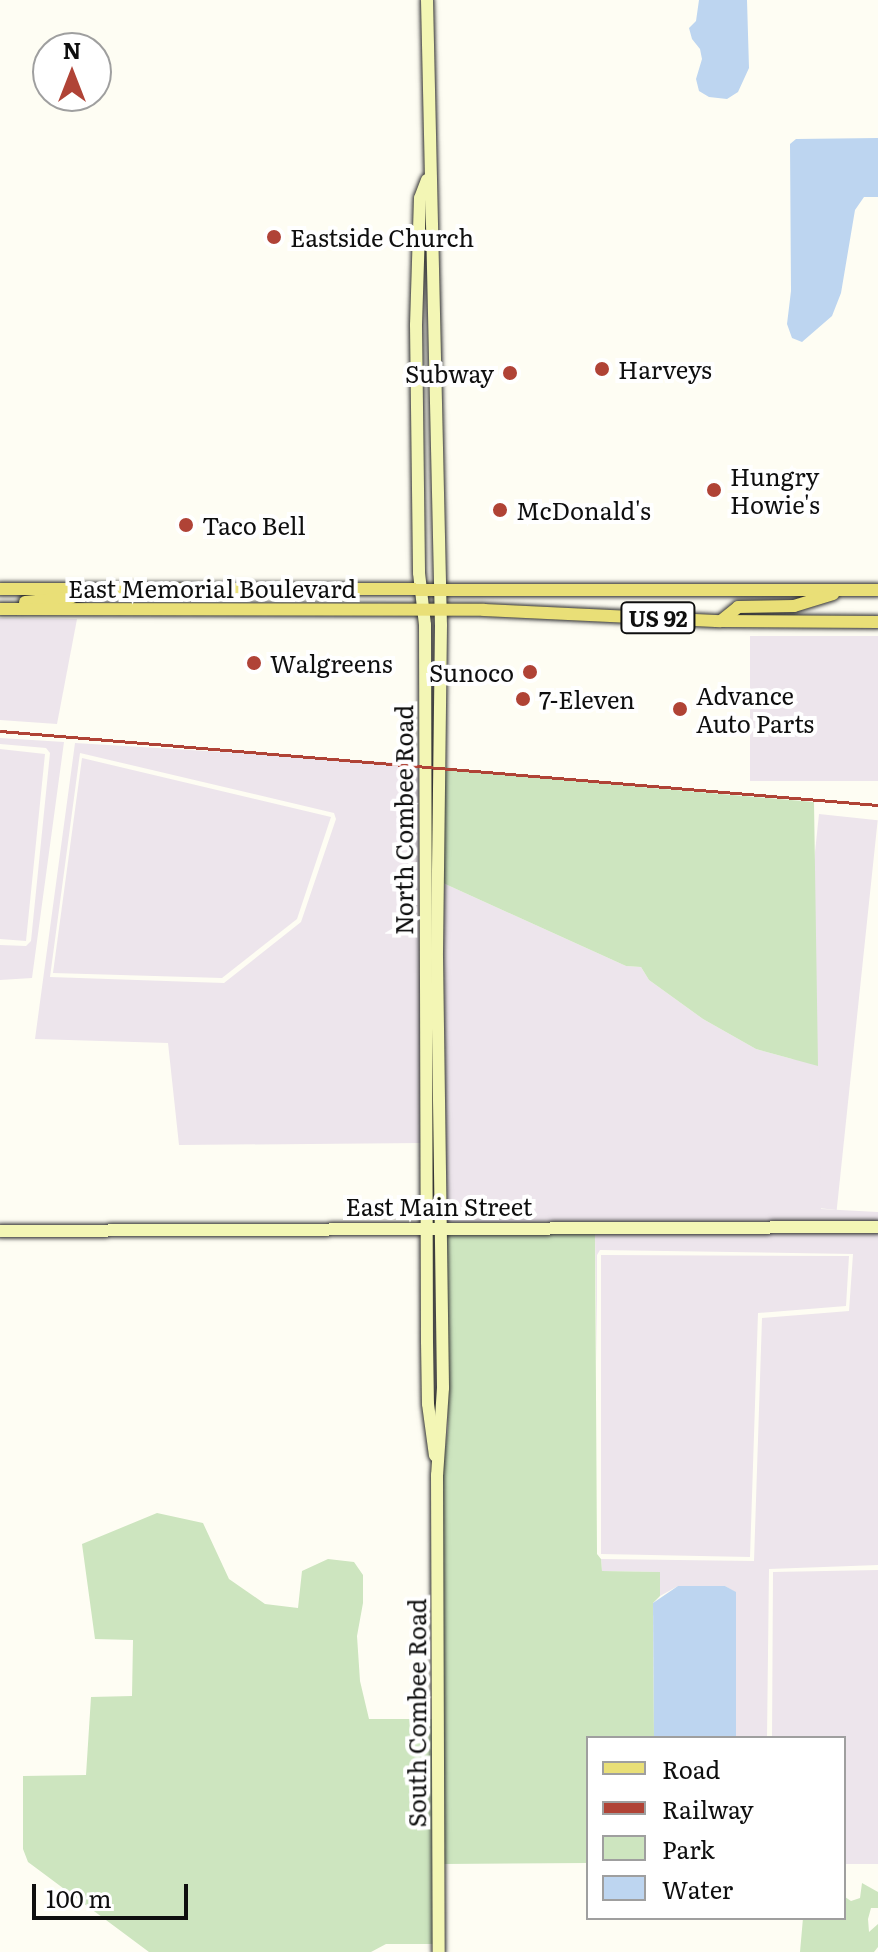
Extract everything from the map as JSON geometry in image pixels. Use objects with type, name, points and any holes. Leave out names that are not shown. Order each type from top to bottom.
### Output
[{"type":"main road","name":"North Combee Road","points":[[427,0],[440,611],[437,957],[442,1228]]},
{"type":"main road","name":"North Combee Road","points":[[428,1228],[424,611],[416,325],[420,198],[429,173]]},
{"type":"main road","name":"US 92","points":[[421,588],[878,590]]},
{"type":"main road","name":"East Memorial Boulevard","points":[[0,589],[421,588]]},
{"type":"main road","points":[[0,607],[70,598],[91,589]]},
{"type":"main road","points":[[721,621],[738,607],[794,606],[844,591]]},
{"type":"main road","name":"East Memorial Boulevard","points":[[0,607],[424,611]]},
{"type":"main road","name":"US 92","points":[[424,611],[721,621],[878,622]]},
{"type":"main road","name":"East Main Street","points":[[0,1231],[878,1227]]},
{"type":"main road","name":"South Combee Road","points":[[428,1228],[428,1404],[437,1475],[439,1952]]},
{"type":"main road","name":"South Combee Road","points":[[437,1475],[443,1428],[442,1228]]},
{"type":"shaded area","points":[[0,618],[77,619],[57,724],[0,720]]},
{"type":"shaded area","points":[[750,636],[878,636],[878,781],[750,781]]},
{"type":"shaded area","points":[[0,738],[64,742],[32,978],[0,980],[0,945],[26,946],[31,941],[50,753],[46,748],[0,744]]},
{"type":"shaded area","points":[[75,743],[419,764],[422,1143],[179,1145],[168,1043],[35,1039]],"holes":[[[80,753],[334,813],[336,819],[301,922],[224,983],[50,977]]]},
{"type":"shaded area","points":[[0,749],[45,754],[26,941],[0,939]]},
{"type":"shaded area","points":[[82,758],[331,817],[297,919],[222,978],[53,973]]},
{"type":"shaded area","points":[[819,814],[878,820],[837,1210],[778,1204]]},
{"type":"shaded area","points":[[443,883],[626,966],[641,967],[649,980],[703,1019],[756,1049],[818,1066],[821,1209],[878,1212],[878,1221],[447,1222]]},
{"type":"shaded area","points":[[878,1233],[878,1565],[769,1569],[767,1736],[736,1736],[735,1592],[725,1586],[678,1586],[660,1596],[660,1572],[602,1571],[601,1559],[754,1561],[762,1318],[849,1311],[853,1254],[600,1250],[597,1255],[597,1363],[595,1234]]},
{"type":"shaded area","points":[[601,1255],[849,1256],[846,1306],[758,1313],[750,1557],[601,1554]]},
{"type":"shaded area","points":[[878,1570],[878,1864],[846,1864],[846,1736],[772,1736],[773,1572]]},
{"type":"green space","points":[[444,767],[814,802],[818,1066],[756,1049],[703,1019],[649,980],[641,967],[626,966],[443,883]]},
{"type":"green space","points":[[447,1234],[595,1234],[597,1554],[601,1559],[602,1571],[660,1572],[660,1596],[653,1603],[654,1736],[586,1736],[586,1863],[444,1864],[442,1475],[448,1428]]},
{"type":"green space","points":[[157,1513],[203,1523],[229,1579],[265,1604],[298,1608],[302,1571],[328,1559],[354,1562],[363,1575],[363,1603],[357,1636],[360,1681],[369,1719],[432,1719],[433,1944],[386,1944],[371,1952],[149,1952],[28,1862],[23,1849],[23,1776],[86,1775],[91,1697],[132,1696],[133,1640],[95,1639],[82,1544]]},
{"type":"green space","points":[[862,1883],[878,1892],[878,1908],[871,1908],[868,1919],[869,1932],[878,1924],[878,1947],[874,1952],[800,1952],[803,1920],[846,1920],[846,1898],[851,1901],[860,1898]]},
{"type":"water","points":[[699,0],[747,0],[749,68],[738,92],[727,99],[709,97],[699,91],[696,79],[702,59],[689,28],[696,21]]},
{"type":"water","points":[[878,138],[878,197],[864,197],[855,210],[841,293],[832,316],[802,342],[792,338],[787,324],[791,291],[790,144],[796,139]]},
{"type":"water","points":[[678,1586],[725,1586],[736,1592],[736,1736],[654,1736],[653,1603]]},
{"type":"railway","points":[[0,731],[878,805]]},
{"type":"place","name":"Eastside Church","points":[[274,237]]},
{"type":"place","name":"Harveys","points":[[602,369]]},
{"type":"place","name":"Subway","points":[[510,373]]},
{"type":"place","name":"Hungry Howie's","points":[[714,490]]},
{"type":"place","name":"McDonald's","points":[[500,510]]},
{"type":"place","name":"Taco Bell","points":[[186,525]]},
{"type":"place","name":"Walgreens","points":[[254,663]]},
{"type":"place","name":"Sunoco","points":[[530,672]]},
{"type":"place","name":"7-Eleven","points":[[523,699]]},
{"type":"place","name":"Advance Auto Parts","points":[[680,709]]}]
